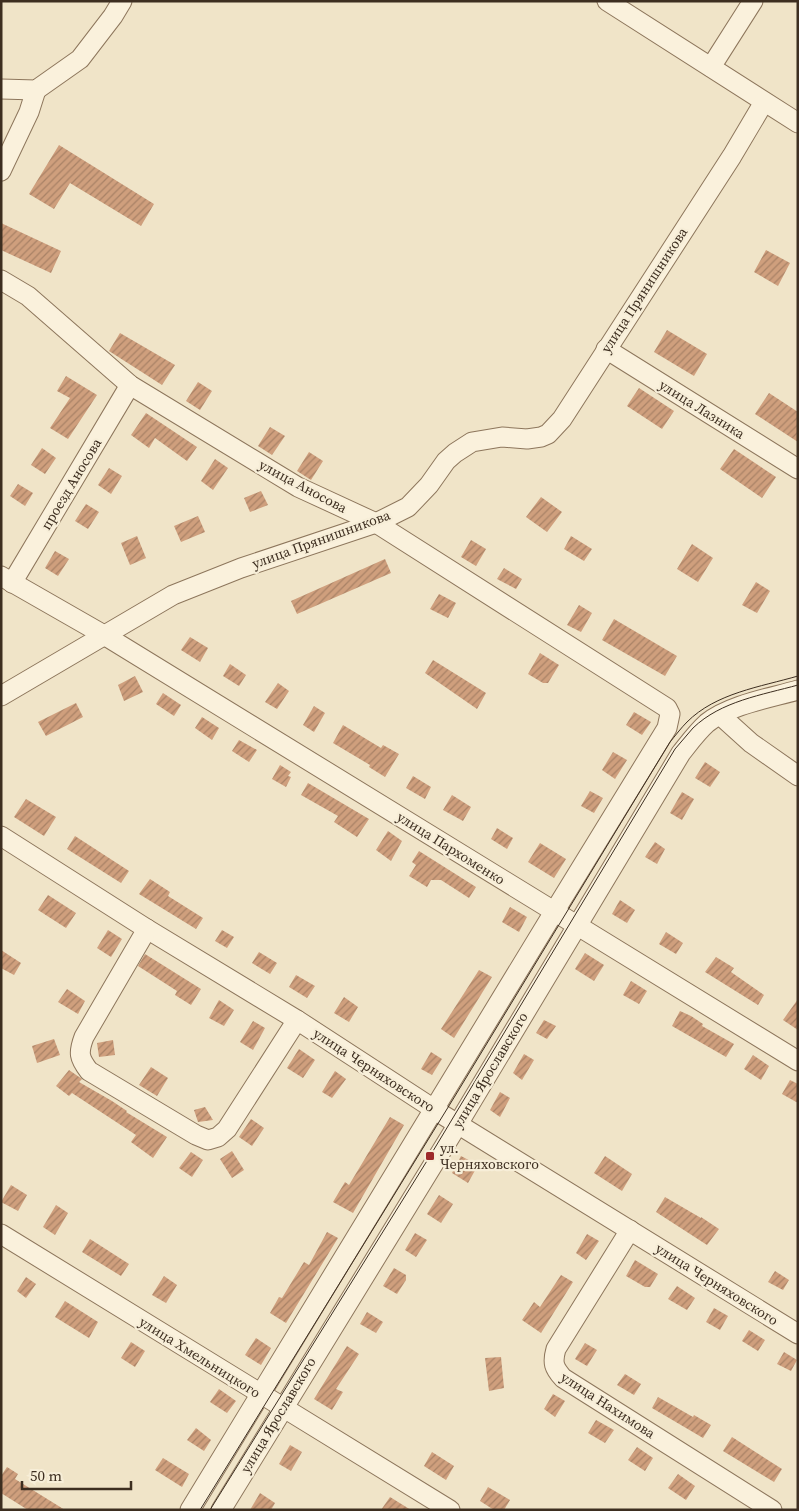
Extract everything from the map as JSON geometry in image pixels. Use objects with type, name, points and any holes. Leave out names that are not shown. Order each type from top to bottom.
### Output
[{"type":"street","points":[[1,89],[36,90],[80,59],[113,16],[122,1]]},
{"type":"street","points":[[607,1],[798,123]]},
{"type":"street","points":[[712,67],[753,1]]},
{"type":"street","points":[[1,171],[29,112],[36,90]]},
{"type":"street","name":"улица Прянишникова","points":[[1,696],[173,595],[241,568],[376,523],[408,507],[446,461],[472,442],[502,437],[534,438],[548,434],[562,419],[732,156],[764,102]]},
{"type":"street","name":"улица Аносова","points":[[1,280],[28,296],[130,385],[298,486],[376,523],[667,708],[670,714],[667,728],[554,912]]},
{"type":"street","name":"улица Лазника","points":[[606,349],[798,469]]},
{"type":"street","name":"проезд Аносова","points":[[7,580],[130,385]]},
{"type":"street","name":"улица Пархоменко","points":[[7,580],[104,635],[798,1061]]},
{"type":"street","name":"улица Ярославского","points":[[221,1510],[458,1124],[681,753],[708,722],[720,715],[798,690]]},
{"type":"street","points":[[720,715],[751,743],[798,776]]},
{"type":"street","name":"улица Черняховского","points":[[1,836],[147,929],[297,1020],[458,1124],[798,1334]]},
{"type":"street","points":[[190,1510],[554,912]]},
{"type":"street","points":[[147,929],[84,1037],[80,1047],[81,1059],[89,1071],[196,1135],[208,1140],[218,1137],[227,1129],[297,1020]]},
{"type":"street","name":"улица Нахимова","points":[[630,1230],[556,1349],[552,1360],[555,1369],[563,1378],[772,1510]]},
{"type":"street","name":"улица Хмельницкого","points":[[1,1234],[450,1510]]},
{"type":"building","points":[[59,145],[154,204],[141,226],[70,183],[54,209],[29,194]]},
{"type":"building","points":[[1,223],[61,251],[51,273],[1,250]]},
{"type":"building","points":[[766,250],[790,263],[778,286],[754,272]]},
{"type":"building","points":[[667,330],[707,354],[694,376],[654,352]]},
{"type":"building","points":[[120,333],[175,365],[162,385],[109,351]]},
{"type":"building","points":[[66,376],[97,395],[68,439],[50,428],[70,398],[57,391]]},
{"type":"building","points":[[198,382],[212,391],[200,410],[186,401]]},
{"type":"building","points":[[639,388],[674,411],[662,429],[627,406]]},
{"type":"building","points":[[769,393],[798,412],[798,442],[755,414]]},
{"type":"building","points":[[146,413],[197,447],[187,461],[155,438],[149,448],[131,435]]},
{"type":"building","points":[[270,427],[285,436],[272,455],[258,446]]},
{"type":"building","points":[[42,448],[56,458],[45,474],[31,465]]},
{"type":"building","points":[[734,449],[776,477],[762,498],[720,469]]},
{"type":"building","points":[[309,452],[323,461],[311,480],[297,471]]},
{"type":"building","points":[[215,459],[228,468],[213,490],[201,481]]},
{"type":"building","points":[[109,468],[122,476],[111,494],[98,485]]},
{"type":"building","points":[[18,484],[33,493],[25,506],[10,496]]},
{"type":"building","points":[[261,491],[268,505],[250,512],[244,498]]},
{"type":"building","points":[[541,497],[562,512],[547,532],[526,517]]},
{"type":"building","points":[[86,504],[99,512],[88,529],[75,521]]},
{"type":"building","points":[[198,516],[205,532],[181,542],[174,526]]},
{"type":"building","points":[[137,536],[146,558],[130,565],[121,543]]},
{"type":"building","points":[[571,536],[592,549],[584,561],[564,549]]},
{"type":"building","points":[[471,540],[486,549],[476,566],[461,557]]},
{"type":"building","points":[[692,544],[713,558],[698,582],[677,569]]},
{"type":"building","points":[[55,551],[69,559],[58,576],[45,568]]},
{"type":"building","points":[[385,559],[391,573],[297,614],[291,601]]},
{"type":"building","points":[[504,568],[522,579],[516,589],[497,579]]},
{"type":"building","points":[[756,582],[770,591],[757,613],[742,605]]},
{"type":"building","points":[[439,594],[456,603],[448,618],[430,609]]},
{"type":"building","points":[[579,605],[592,613],[581,632],[567,625]]},
{"type":"building","points":[[614,619],[677,656],[665,676],[602,640]]},
{"type":"building","points":[[190,637],[208,648],[200,662],[181,650]]},
{"type":"building","points":[[540,653],[559,665],[548,683],[543,683],[528,674]]},
{"type":"building","points":[[433,660],[486,693],[477,709],[425,673]]},
{"type":"building","points":[[230,664],[246,675],[239,686],[223,676]]},
{"type":"building","points":[[135,676],[143,692],[124,701],[118,685]]},
{"type":"building","points":[[278,683],[289,691],[277,709],[265,702]]},
{"type":"building","points":[[163,693],[181,705],[174,716],[156,704]]},
{"type":"building","points":[[76,703],[83,717],[46,736],[38,722]]},
{"type":"building","points":[[314,706],[325,713],[314,732],[303,725]]},
{"type":"building","points":[[634,712],[651,722],[642,735],[626,725]]},
{"type":"building","points":[[202,717],[219,728],[212,740],[195,728]]},
{"type":"building","points":[[343,725],[381,748],[383,745],[399,754],[385,777],[369,767],[370,765],[333,743]]},
{"type":"building","points":[[239,740],[257,750],[249,762],[232,751]]},
{"type":"building","points":[[613,752],[627,760],[615,779],[602,770]]},
{"type":"building","points":[[705,762],[720,772],[710,787],[695,778]]},
{"type":"building","points":[[280,765],[291,772],[288,776],[291,777],[286,787],[272,779]]},
{"type":"building","points":[[413,776],[431,787],[425,799],[406,788]]},
{"type":"building","points":[[308,783],[369,819],[357,837],[334,822],[338,816],[301,795]]},
{"type":"building","points":[[590,791],[603,798],[594,813],[581,806]]},
{"type":"building","points":[[682,792],[694,799],[682,820],[670,813]]},
{"type":"building","points":[[452,795],[471,807],[463,821],[443,810]]},
{"type":"building","points":[[26,799],[56,817],[44,836],[14,817]]},
{"type":"building","points":[[497,828],[513,838],[507,849],[491,839]]},
{"type":"building","points":[[388,831],[402,841],[391,861],[376,850]]},
{"type":"building","points":[[75,836],[129,871],[121,883],[67,849]]},
{"type":"building","points":[[655,842],[665,849],[657,864],[645,857]]},
{"type":"building","points":[[540,843],[566,859],[554,878],[528,862]]},
{"type":"building","points":[[419,851],[476,887],[469,898],[441,880],[431,880],[427,887],[409,876],[416,865],[412,862]]},
{"type":"building","points":[[150,879],[170,892],[168,896],[203,918],[196,929],[139,894]]},
{"type":"building","points":[[48,895],[76,913],[66,928],[38,910]]},
{"type":"building","points":[[620,900],[635,910],[627,923],[612,914]]},
{"type":"building","points":[[510,907],[527,917],[519,932],[502,922]]},
{"type":"building","points":[[108,930],[122,939],[111,957],[97,948]]},
{"type":"building","points":[[222,930],[234,937],[227,948],[215,941]]},
{"type":"building","points":[[666,932],[683,943],[676,954],[659,944]]},
{"type":"building","points":[[1,950],[21,963],[14,975],[1,968]]},
{"type":"building","points":[[259,952],[277,963],[270,974],[252,963]]},
{"type":"building","points":[[585,953],[604,965],[594,981],[575,969]]},
{"type":"building","points":[[145,954],[201,989],[191,1005],[175,995],[177,991],[138,966]]},
{"type":"building","points":[[716,957],[734,968],[731,972],[764,995],[758,1005],[705,972]]},
{"type":"building","points":[[479,970],[492,977],[454,1038],[441,1029]]},
{"type":"building","points":[[296,975],[315,986],[307,998],[289,987]]},
{"type":"building","points":[[631,981],[647,991],[639,1004],[623,995]]},
{"type":"building","points":[[67,989],[85,1001],[78,1014],[58,1002]]},
{"type":"building","points":[[344,997],[358,1007],[349,1022],[334,1013]]},
{"type":"building","points":[[798,999],[798,1030],[783,1020]]},
{"type":"building","points":[[219,1000],[234,1010],[224,1026],[209,1018]]},
{"type":"building","points":[[680,1011],[734,1044],[726,1057],[672,1026]]},
{"type":"building","points":[[544,1020],[556,1026],[547,1039],[536,1033]]},
{"type":"building","points":[[253,1021],[265,1028],[253,1050],[240,1042]]},
{"type":"building","points":[[54,1039],[60,1055],[37,1063],[32,1046]]},
{"type":"building","points":[[113,1040],[115,1055],[99,1057],[97,1043]]},
{"type":"building","points":[[299,1049],[315,1060],[303,1078],[287,1068]]},
{"type":"building","points":[[431,1052],[442,1059],[432,1075],[421,1069]]},
{"type":"building","points":[[524,1054],[534,1060],[522,1080],[513,1073]]},
{"type":"building","points":[[753,1055],[769,1066],[761,1080],[744,1069]]},
{"type":"building","points":[[151,1067],[168,1078],[157,1096],[139,1085]]},
{"type":"building","points":[[69,1070],[82,1079],[79,1082],[167,1137],[153,1158],[131,1142],[136,1135],[72,1093],[69,1096],[56,1086]]},
{"type":"building","points":[[335,1071],[346,1079],[332,1098],[322,1092]]},
{"type":"building","points":[[790,1080],[798,1084],[798,1103],[782,1094]]},
{"type":"building","points":[[500,1092],[510,1098],[500,1117],[490,1110]]},
{"type":"building","points":[[205,1107],[213,1120],[198,1122],[194,1110]]},
{"type":"building","points":[[390,1117],[404,1125],[353,1213],[333,1202],[345,1182],[349,1185]]},
{"type":"building","points":[[251,1119],[264,1128],[252,1146],[239,1137]]},
{"type":"building","points":[[232,1151],[244,1170],[232,1178],[220,1159]]},
{"type":"building","points":[[191,1152],[203,1160],[192,1177],[179,1168]]},
{"type":"building","points":[[461,1156],[478,1165],[468,1183],[452,1173]]},
{"type":"building","points":[[605,1156],[632,1174],[622,1191],[594,1173]]},
{"type":"building","points":[[11,1185],[27,1195],[18,1211],[1,1202]]},
{"type":"building","points":[[439,1195],[453,1204],[441,1223],[427,1214]]},
{"type":"building","points":[[665,1197],[719,1229],[707,1245],[656,1212]]},
{"type":"building","points":[[56,1205],[68,1213],[55,1235],[43,1227]]},
{"type":"building","points":[[327,1232],[338,1238],[286,1323],[270,1313],[279,1297],[282,1298],[304,1262],[309,1265]]},
{"type":"building","points":[[415,1233],[427,1240],[416,1257],[405,1250]]},
{"type":"building","points":[[587,1234],[599,1241],[586,1260],[576,1253]]},
{"type":"building","points":[[90,1239],[129,1264],[121,1276],[82,1252]]},
{"type":"building","points":[[635,1260],[658,1274],[650,1287],[645,1287],[626,1276]]},
{"type":"building","points":[[394,1268],[406,1275],[406,1280],[397,1294],[383,1286]]},
{"type":"building","points":[[775,1271],[789,1280],[783,1290],[768,1282]]},
{"type":"building","points":[[561,1275],[573,1282],[541,1333],[522,1320],[534,1302],[540,1307]]},
{"type":"building","points":[[164,1276],[177,1285],[166,1303],[152,1295]]},
{"type":"building","points":[[26,1277],[36,1284],[26,1298],[17,1291]]},
{"type":"building","points":[[677,1286],[695,1298],[687,1310],[668,1299]]},
{"type":"building","points":[[65,1301],[98,1322],[89,1338],[55,1317]]},
{"type":"building","points":[[714,1308],[728,1316],[720,1330],[706,1322]]},
{"type":"building","points":[[367,1312],[383,1322],[376,1333],[360,1324]]},
{"type":"building","points":[[749,1330],[765,1340],[758,1351],[742,1341]]},
{"type":"building","points":[[256,1338],[271,1348],[261,1365],[245,1355]]},
{"type":"building","points":[[131,1342],[145,1351],[135,1367],[121,1358]]},
{"type":"building","points":[[585,1343],[597,1350],[587,1366],[575,1359]]},
{"type":"building","points":[[347,1346],[359,1354],[336,1389],[343,1392],[332,1410],[314,1399]]},
{"type":"building","points":[[784,1352],[797,1360],[791,1371],[777,1364]]},
{"type":"building","points":[[501,1357],[504,1388],[489,1391],[485,1358]]},
{"type":"building","points":[[625,1374],[641,1384],[634,1395],[617,1385]]},
{"type":"building","points":[[219,1389],[236,1401],[227,1413],[210,1402]]},
{"type":"building","points":[[553,1394],[565,1401],[555,1417],[544,1409]]},
{"type":"building","points":[[658,1397],[711,1425],[703,1438],[652,1408]]},
{"type":"building","points":[[596,1420],[614,1430],[605,1443],[588,1433]]},
{"type":"building","points":[[196,1428],[211,1440],[204,1451],[187,1440]]},
{"type":"building","points":[[732,1437],[782,1469],[774,1482],[723,1451]]},
{"type":"building","points":[[290,1445],[302,1452],[291,1471],[279,1464]]},
{"type":"building","points":[[637,1447],[653,1458],[645,1471],[628,1460]]},
{"type":"building","points":[[432,1452],[454,1466],[446,1480],[424,1466]]},
{"type":"building","points":[[163,1458],[189,1474],[182,1487],[155,1470]]},
{"type":"building","points":[[7,1467],[18,1474],[15,1479],[65,1510],[28,1510],[1,1493],[1,1476]]},
{"type":"building","points":[[678,1474],[695,1486],[686,1500],[668,1488]]},
{"type":"building","points":[[488,1487],[510,1500],[504,1510],[494,1510],[480,1501]]},
{"type":"building","points":[[260,1493],[275,1503],[271,1510],[250,1510]]},
{"type":"building","points":[[390,1497],[411,1510],[381,1510]]},
{"type":"tram line","points":[[200,1510],[670,742],[687,722],[711,704],[739,692],[798,676]]},
{"type":"tram line","points":[[210,1510],[430,1156],[675,749],[693,728],[716,711],[742,700],[798,685]]},
{"type":"place","name":"ул. Черняховского","points":[[430,1156]]}]
